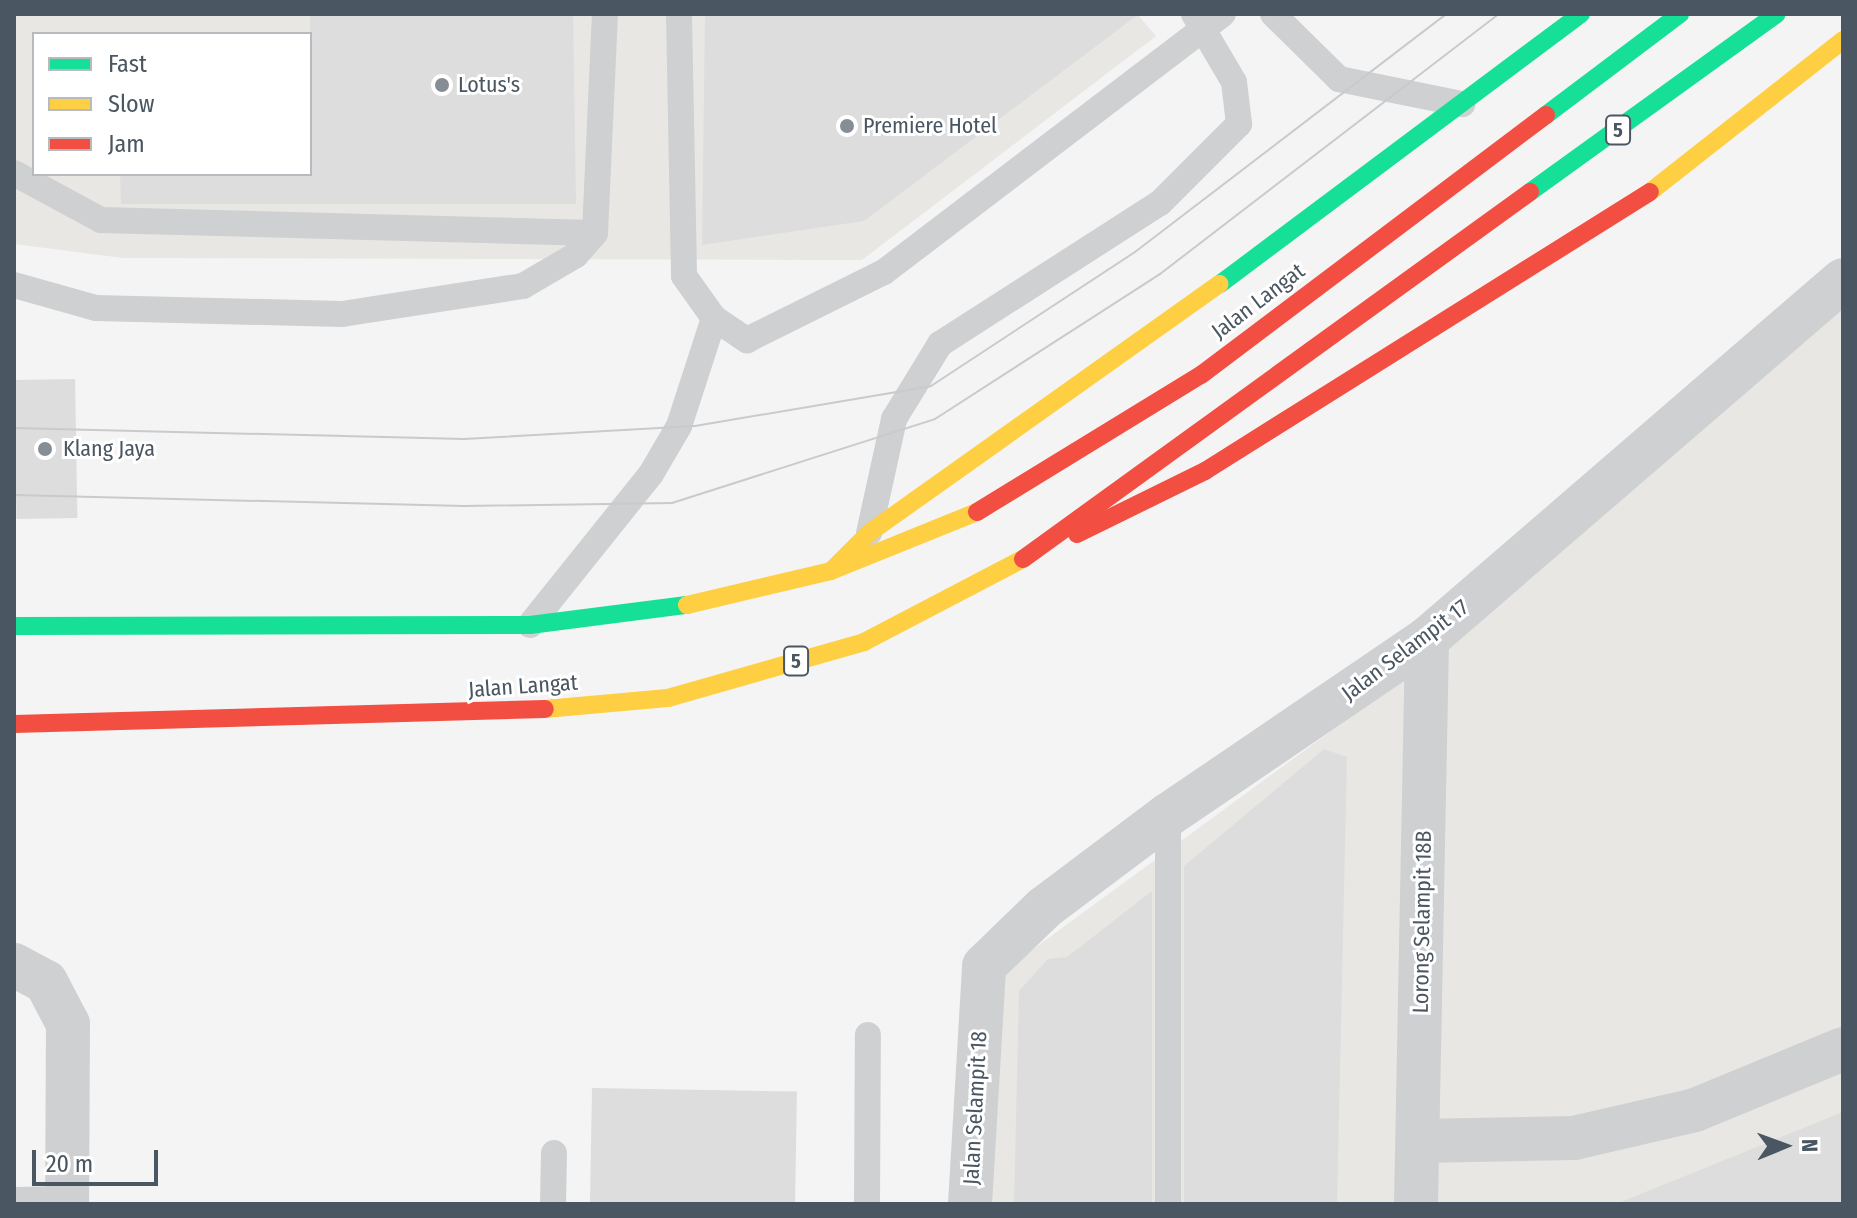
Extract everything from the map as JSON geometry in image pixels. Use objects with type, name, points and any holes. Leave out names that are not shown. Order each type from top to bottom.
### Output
[{"type":"main road","name":"Jalan Langat","points":[[831,571],[869,533],[1462,104],[1581,14]]},
{"type":"main road","name":"Jalan Langat","points":[[14,626],[530,625],[688,605],[831,571],[979,511],[1201,375],[1680,14]]},
{"type":"main road","name":"Jalan Langat","points":[[1010,568],[1777,14]]},
{"type":"main road","name":"Jalan Langat","points":[[14,724],[487,714],[668,698],[864,642],[1205,471],[1617,218],[1843,40]]},
{"type":"street","name":"Jalan Selampit 17","points":[[979,1013],[984,966],[1044,908],[1168,815],[1427,639],[1843,280]]},
{"type":"street","name":"Lorong Selampit 18B","points":[[1416,1204],[1427,639]]},
{"type":"street","points":[[14,965],[46,982],[68,1024],[68,1201]]},
{"type":"street","name":"Jalan Selampit 18","points":[[970,1204],[979,1013]]},
{"type":"street","points":[[1418,1141],[1574,1138],[1695,1110],[1843,1049]]},
{"type":"lane","points":[[14,285],[96,308],[342,314],[523,286],[576,255],[595,233],[605,14]]},
{"type":"lane","points":[[679,14],[684,276],[714,318],[747,340],[884,272],[1207,18],[1234,82],[1239,124],[1160,203],[940,344],[894,419],[869,533]]},
{"type":"lane","points":[[1273,14],[1339,79],[1462,104]]},
{"type":"lane","points":[[14,173],[101,220],[595,233]]},
{"type":"lane","points":[[530,625],[651,474],[679,426],[714,318]]},
{"type":"lane","points":[[1168,815],[1168,1204]]},
{"type":"lane","points":[[867,1204],[868,1035]]},
{"type":"lane","points":[[553,1204],[554,1153]]},
{"type":"lane","points":[[14,1200],[68,1201]]},
{"type":"shaded area","points":[[14,14],[1137,14],[1156,36],[862,260],[123,258],[14,244]]},
{"type":"shaded area","points":[[1843,305],[1843,1204],[988,1204],[998,975],[1450,644]]},
{"type":"building","name":"Lotus's","points":[[310,14],[573,14],[576,204],[121,204],[120,176],[312,176]]},
{"type":"building","name":"Premiere Hotel","points":[[705,14],[1139,14],[864,221],[702,245]]},
{"type":"building","name":"Klang Jaya","points":[[75,379],[77,518],[16,519],[14,380]]},
{"type":"building","points":[[1324,749],[1347,757],[1337,1204],[1184,1204],[1184,866]]},
{"type":"building","points":[[1152,891],[1152,1204],[1014,1204],[1019,991],[1048,959],[1067,957]]},
{"type":"building","points":[[592,1088],[797,1092],[795,1204],[590,1204]]},
{"type":"building","points":[[1843,1112],[1843,1204],[1621,1204],[1621,1202]]},
{"type":"tram line","points":[[14,428],[464,439],[695,426],[931,386],[1135,252],[1446,14]]},
{"type":"tram line","points":[[14,495],[464,506],[672,503],[935,419],[1160,274],[1499,14]]},
{"type":"traffic: fast","points":[[1220,284],[1581,14]]},
{"type":"traffic: fast","points":[[1546,115],[1680,14]]},
{"type":"traffic: fast","points":[[1530,192],[1777,14]]},
{"type":"traffic: fast","points":[[14,626],[530,625],[687,605]]},
{"type":"traffic: slow","points":[[1650,192],[1843,40]]},
{"type":"traffic: slow","points":[[831,571],[869,533],[1220,284]]},
{"type":"traffic: slow","points":[[687,605],[831,571],[977,512]]},
{"type":"traffic: slow","points":[[545,709],[668,698],[864,642],[1023,559]]},
{"type":"traffic: jam","points":[[977,512],[1201,375],[1546,115]]},
{"type":"traffic: jam","points":[[1023,559],[1530,192]]},
{"type":"traffic: jam","points":[[1077,534],[1205,471],[1650,192]]},
{"type":"traffic: jam","points":[[14,724],[545,709]]},
{"type":"place","name":"Lotus's","points":[[442,85]]},
{"type":"place","name":"Premiere Hotel","points":[[847,126]]},
{"type":"place","name":"Klang Jaya","points":[[45,449]]}]
